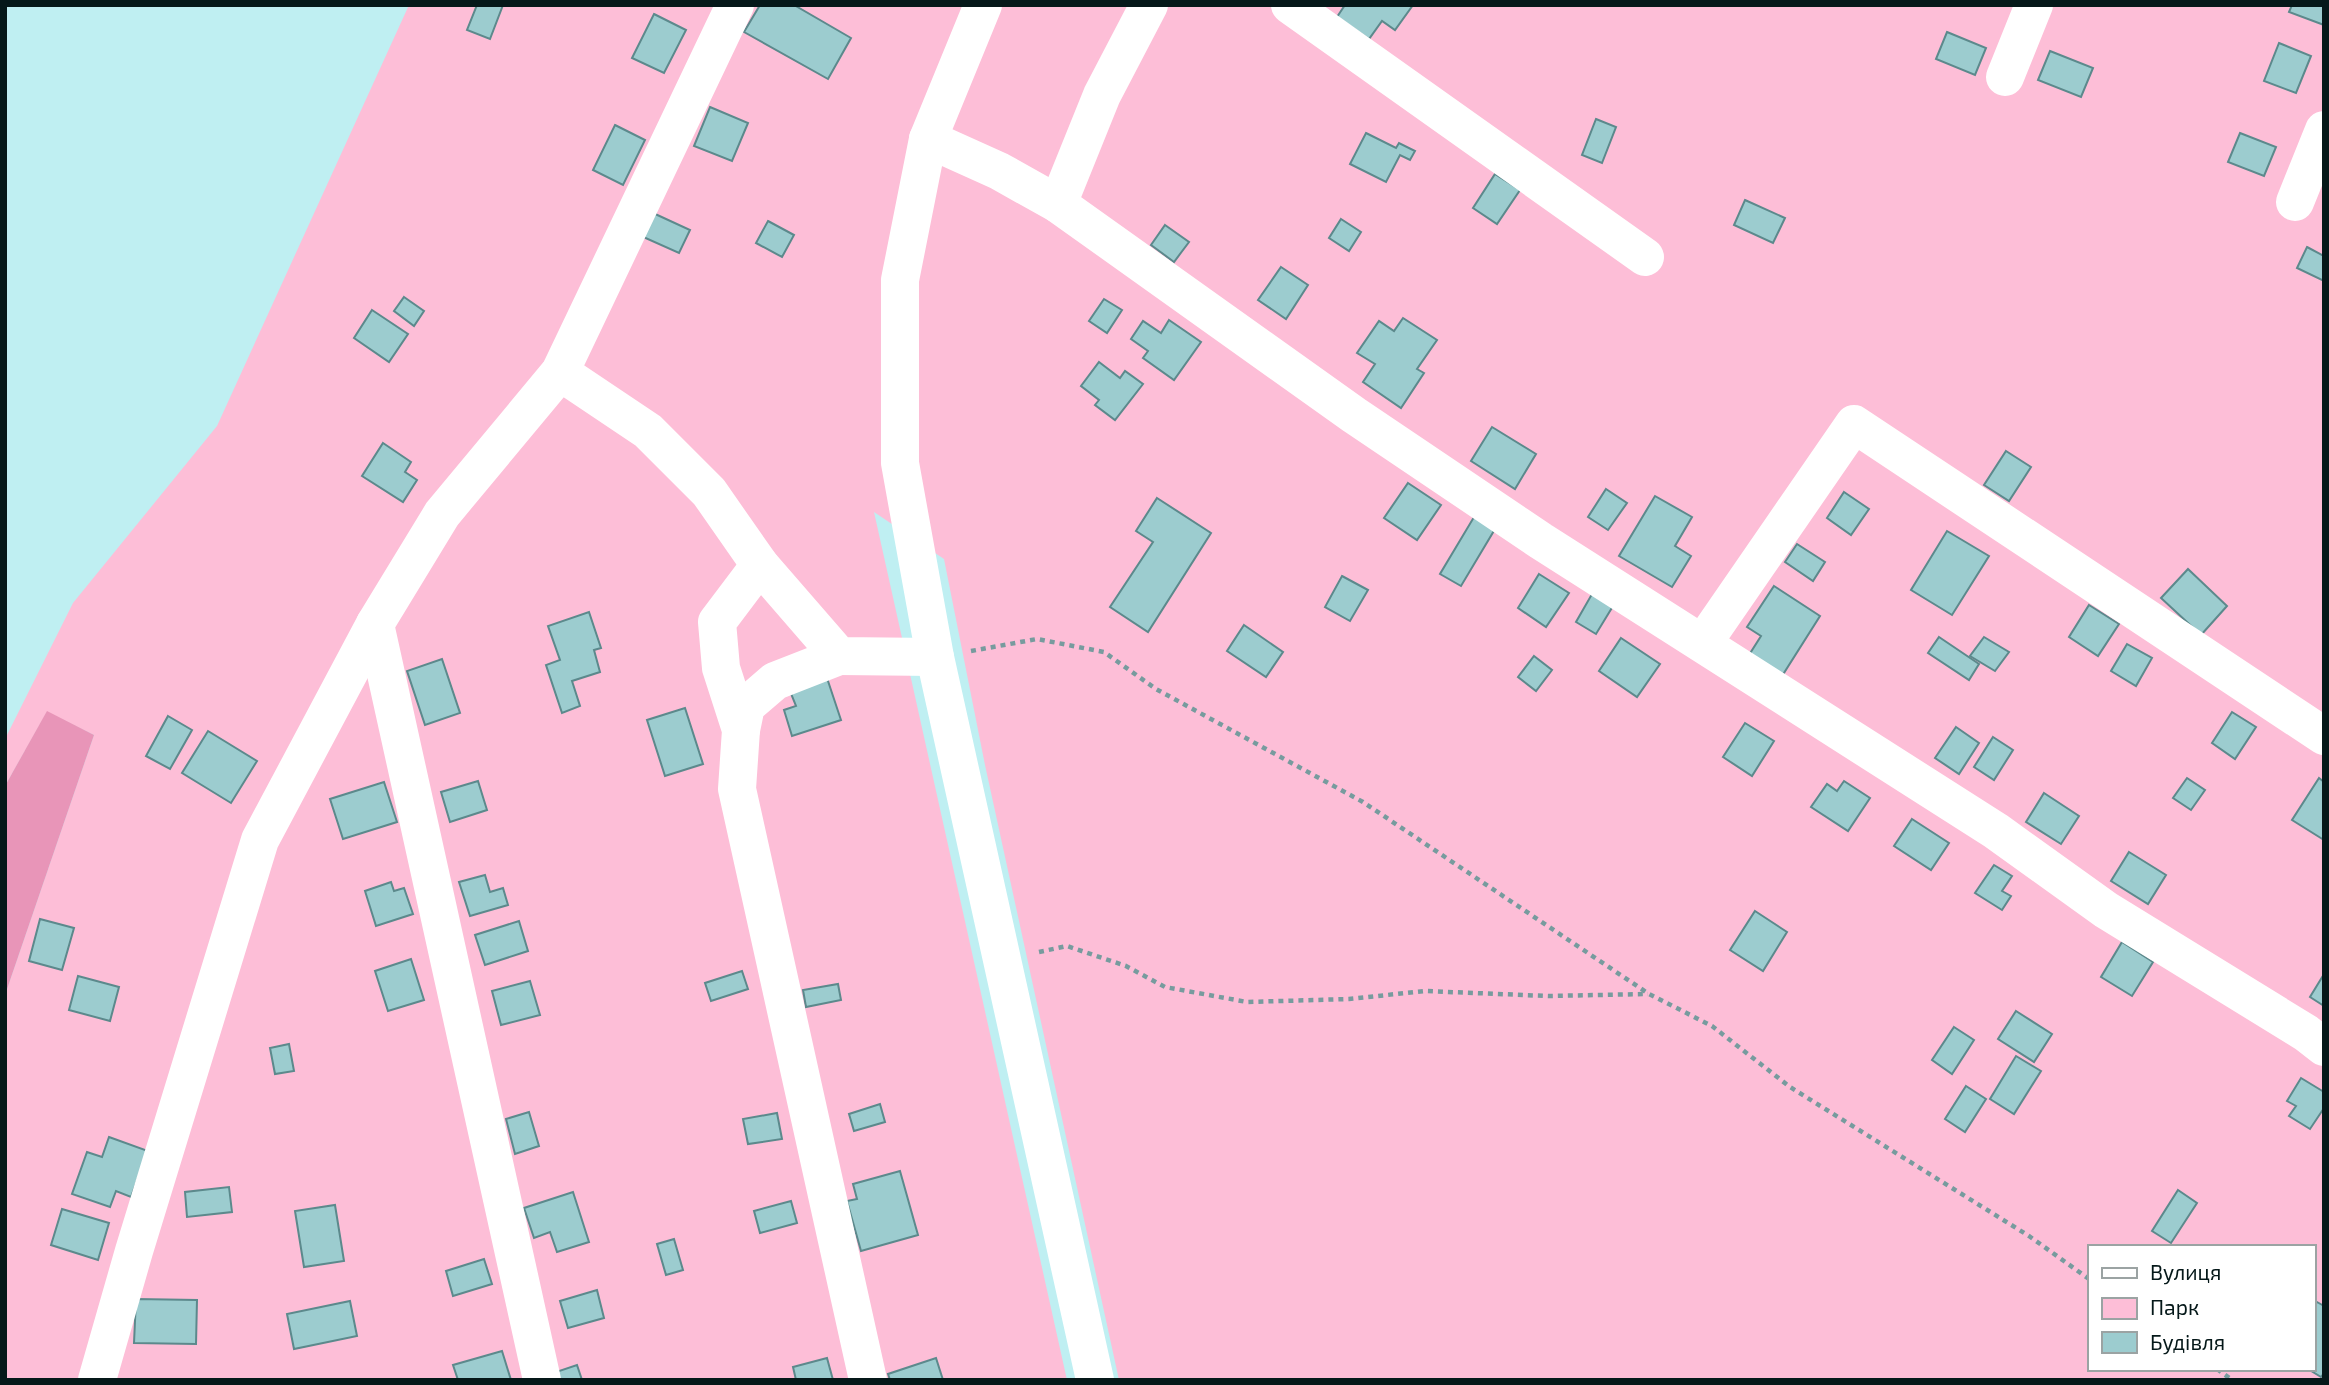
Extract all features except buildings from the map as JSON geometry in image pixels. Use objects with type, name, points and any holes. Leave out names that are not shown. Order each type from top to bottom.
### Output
[{"type":"street","points":[[97,1380],[260,840],[375,624],[442,514],[560,372],[735,5]]},
{"type":"street","points":[[983,5],[928,139],[900,280],[900,463],[935,657],[1095,1380]]},
{"type":"street","points":[[1058,204],[1101,95],[1149,5]]},
{"type":"street","points":[[1290,5],[1645,257]]},
{"type":"street","points":[[2006,77],[2034,5]]},
{"type":"street","points":[[2295,202],[2324,130]]},
{"type":"street","points":[[928,139],[999,171],[1058,204],[1365,422],[1541,541],[1996,831],[2106,910],[2306,1033],[2324,1047]]},
{"type":"street","points":[[560,372],[648,431],[709,492],[760,565],[839,656]]},
{"type":"street","points":[[1703,643],[1854,424],[2324,736]]},
{"type":"street","points":[[741,730],[721,668],[717,622],[760,565]]},
{"type":"street","points":[[375,624],[542,1380]]},
{"type":"street","points":[[868,1380],[737,789],[741,730],[746,706],[775,681],[839,656],[935,657]]},
{"type":"path","points":[[935,657],[1037,639],[1104,652],[1157,689],[1363,802],[1649,994],[1712,1026],[1790,1087],[2029,1236],[2088,1278]]},
{"type":"path","points":[[1003,961],[1067,946],[1126,966],[1165,988],[1247,1002],[1349,999],[1425,991],[1548,996],[1649,994]]},
{"type":"green space","points":[[409,5],[2324,5],[2324,1380],[1119,1380],[985,765],[944,559],[874,512],[1067,1380],[5,1380],[5,995],[94,735],[47,712],[5,786],[5,739],[73,603],[217,426]]},
{"type":"shaded area","points":[[47,711],[94,735],[5,995],[5,786]]}]
